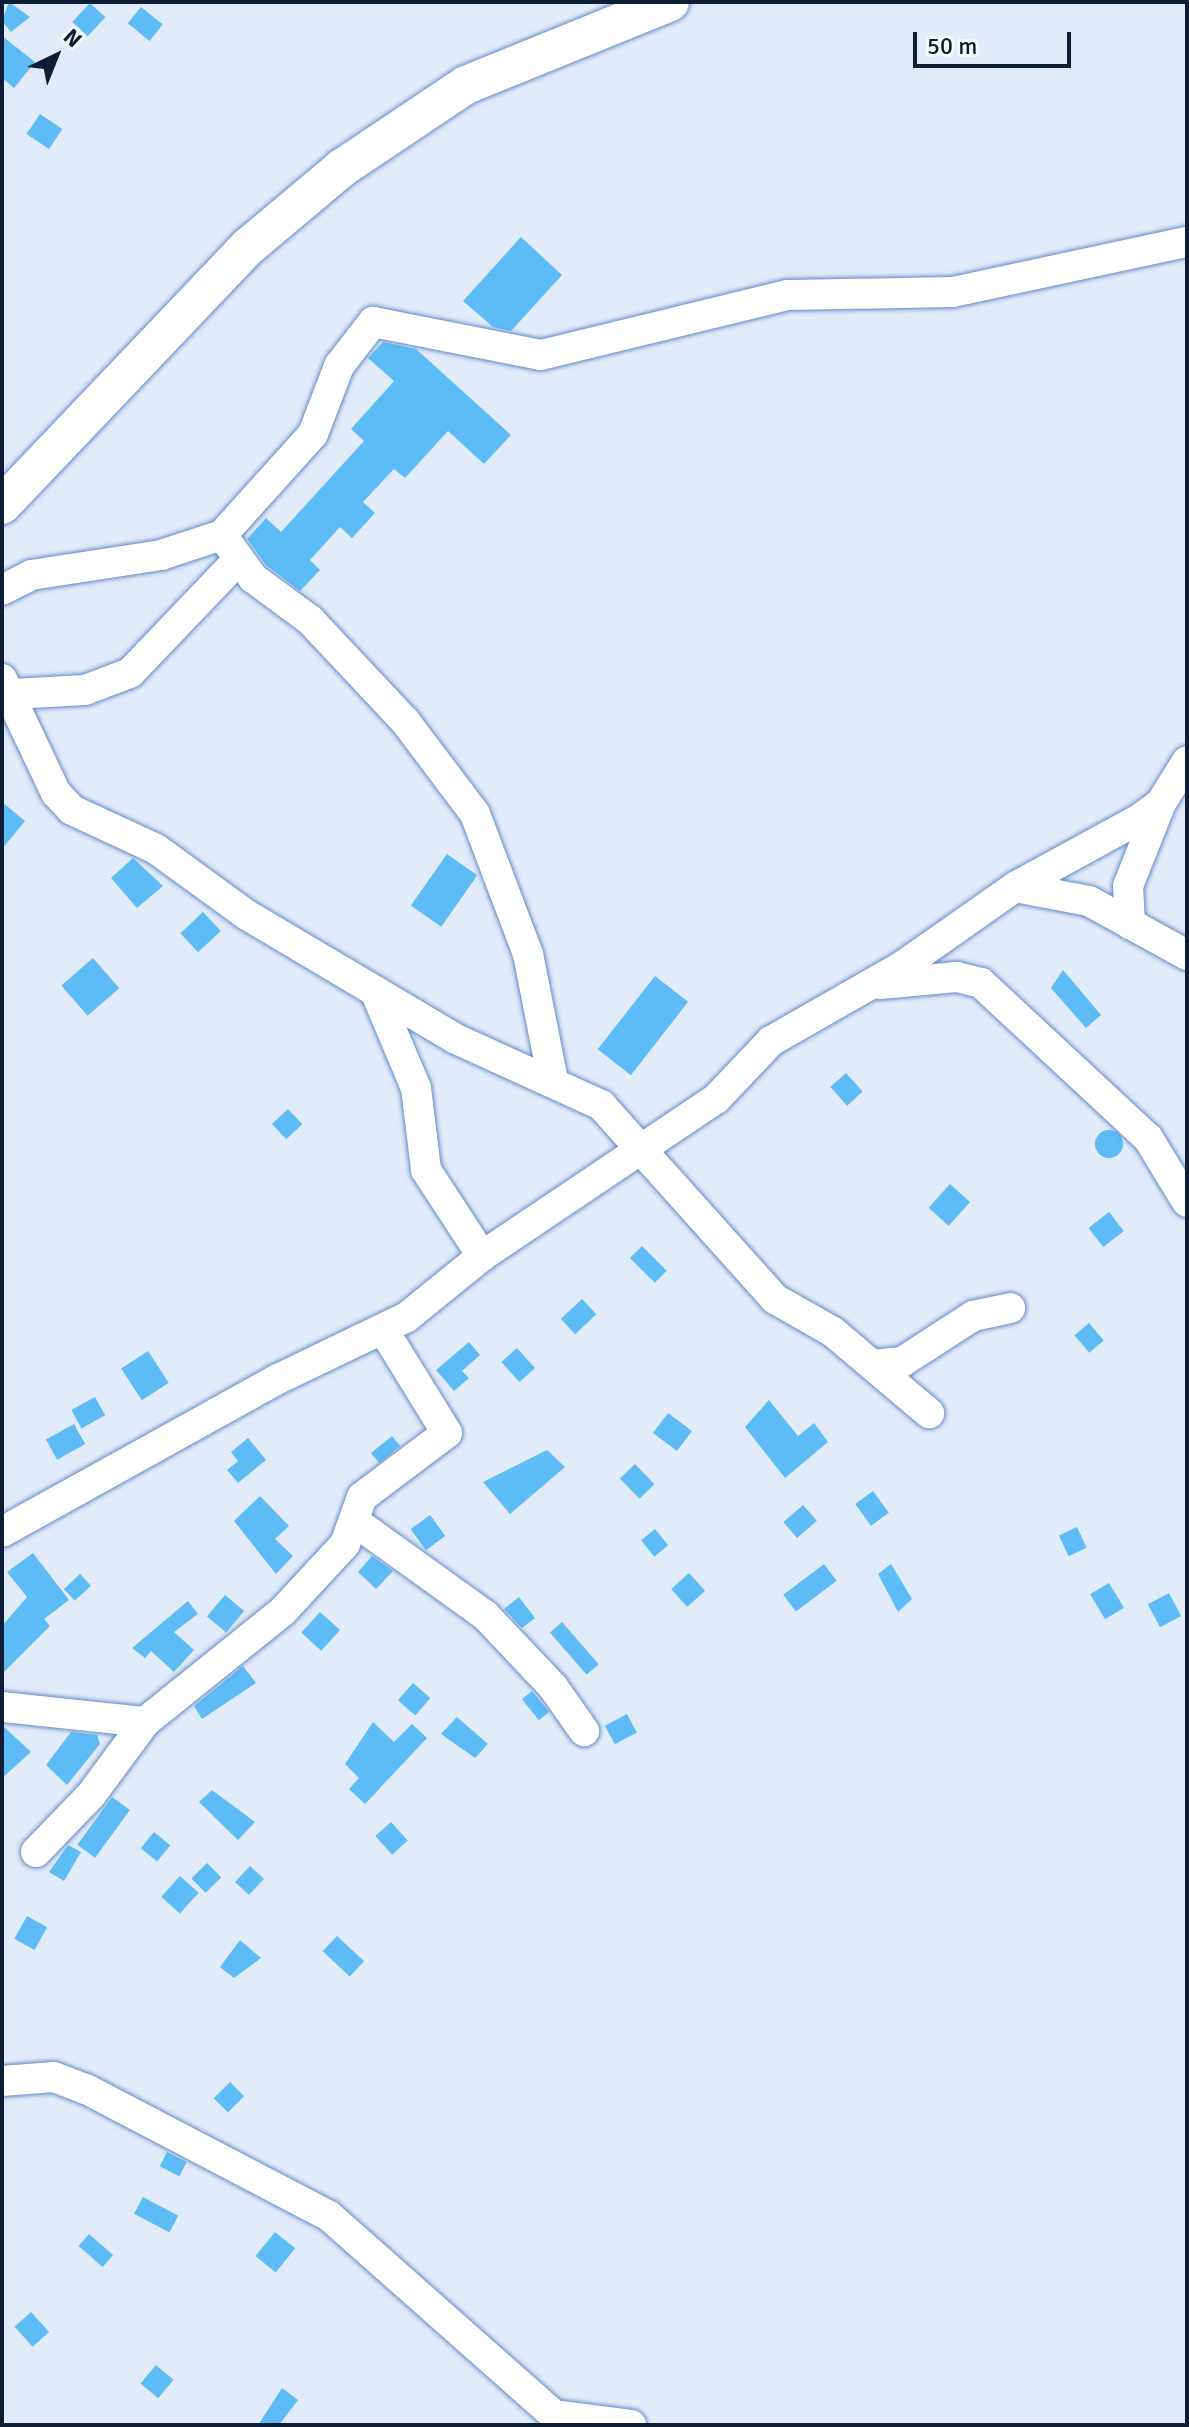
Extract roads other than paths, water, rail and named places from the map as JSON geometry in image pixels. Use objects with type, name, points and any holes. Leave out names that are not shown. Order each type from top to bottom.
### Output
[{"type":"main road","points":[[2,505],[249,246],[342,168],[466,85],[670,2]]},
{"type":"street","points":[[2,590],[31,575],[161,555],[222,535],[313,434],[339,366],[373,322],[541,355],[788,295],[953,292],[1187,242]]},
{"type":"street","points":[[222,535],[237,561],[353,664],[451,774],[475,814],[528,954],[553,1080]]},
{"type":"street","points":[[237,561],[130,673],[85,690],[8,686],[56,793],[72,810],[156,849],[247,915],[454,1038],[553,1080],[601,1105],[640,1154],[775,1299],[873,1365],[929,1413]]},
{"type":"street","points":[[1130,924],[1128,886],[1161,803],[1187,761]]},
{"type":"street","points":[[2,1532],[276,1380],[384,1331],[482,1256],[640,1154],[716,1099],[771,1041],[870,985],[1015,887],[1102,845],[1161,803]]},
{"type":"street","points":[[1015,887],[1070,895],[1187,955]]},
{"type":"street","points":[[870,985],[957,977],[981,983],[1148,1138],[1187,1202]]},
{"type":"street","points":[[375,991],[416,1088],[426,1170],[482,1256]]},
{"type":"street","points":[[873,1365],[902,1362],[973,1316],[1010,1308]]},
{"type":"street","points":[[36,1852],[91,1795],[145,1722],[283,1611],[345,1544],[362,1497],[447,1433],[384,1331]]},
{"type":"street","points":[[354,1521],[485,1615],[553,1687],[584,1731]]},
{"type":"street","points":[[2,1707],[145,1722]]},
{"type":"street","points":[[2,2081],[54,2077],[86,2089],[329,2216],[554,2415],[631,2425]]}]
